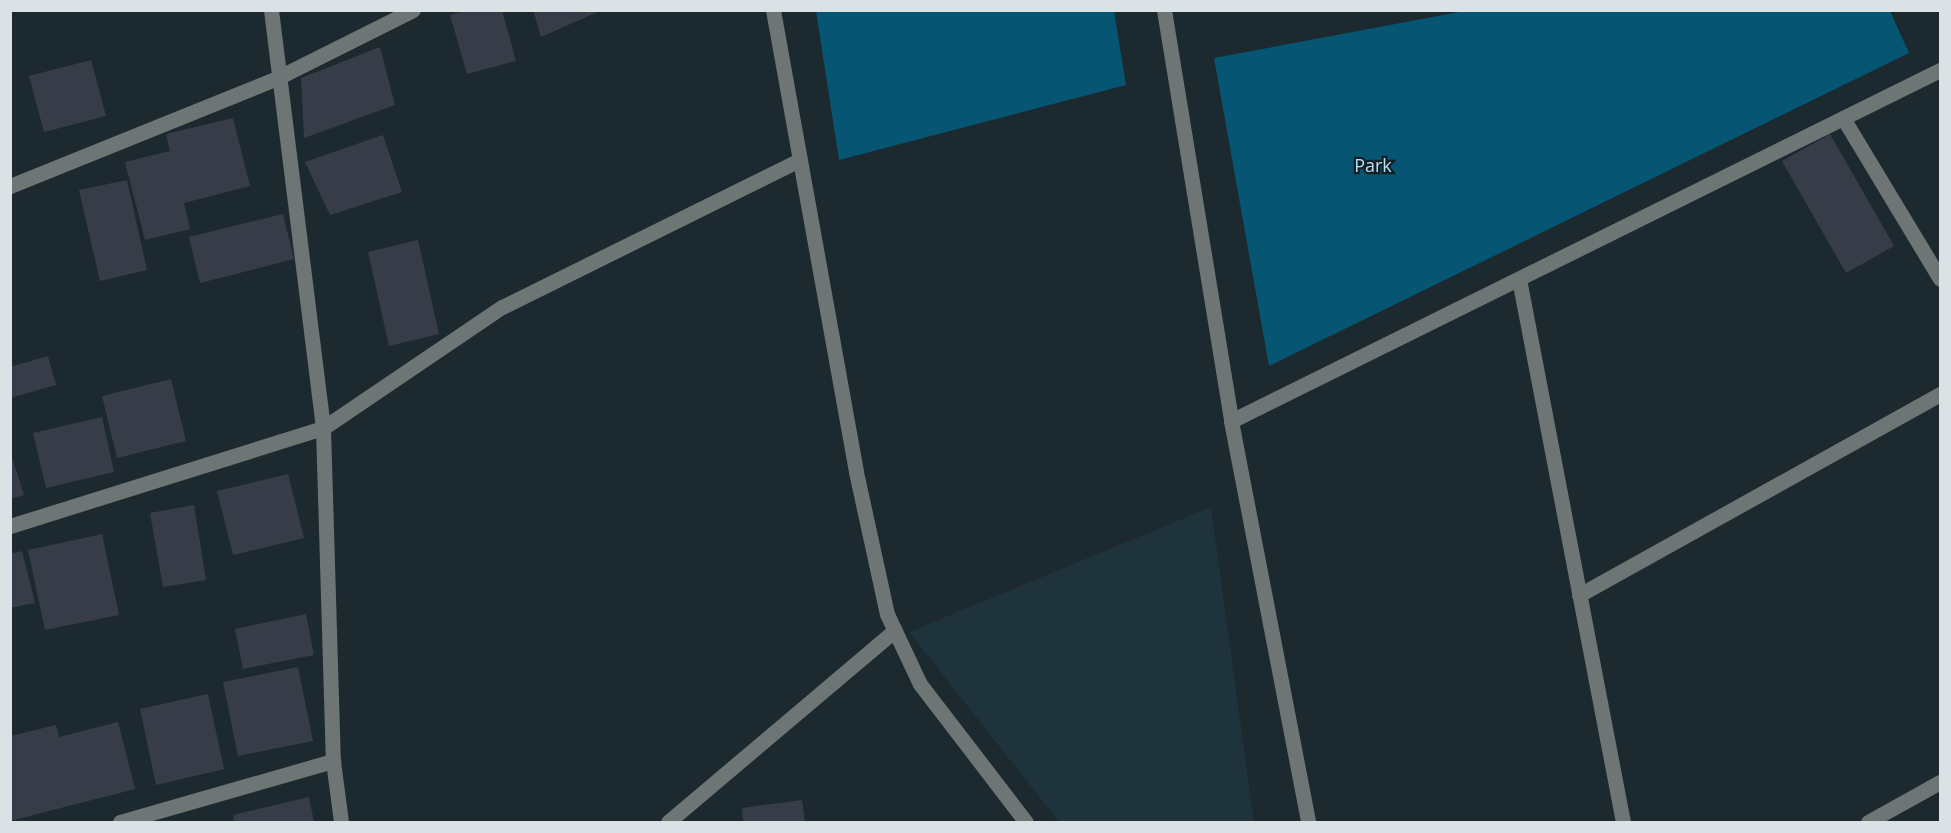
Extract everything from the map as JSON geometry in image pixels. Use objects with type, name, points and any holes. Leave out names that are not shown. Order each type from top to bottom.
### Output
[{"type":"street","points":[[271,10],[277,78],[323,428],[333,761],[341,822]]},
{"type":"street","points":[[10,186],[277,78],[413,10]]},
{"type":"street","points":[[773,10],[856,472],[887,614],[920,684],[1026,822]]},
{"type":"street","points":[[1164,10],[1231,421],[1308,822]]},
{"type":"street","points":[[1231,421],[1941,70]]},
{"type":"street","points":[[1843,118],[1941,279]]},
{"type":"street","points":[[10,526],[323,428],[502,308],[800,160]]},
{"type":"street","points":[[1519,279],[1623,822]]},
{"type":"street","points":[[1579,595],[1941,394]]},
{"type":"street","points":[[668,822],[895,630]]},
{"type":"street","points":[[120,822],[333,761]]},
{"type":"street","points":[[1868,822],[1941,782]]},
{"type":"shaded area","points":[[1211,507],[1254,822],[1059,822],[909,632]]},
{"type":"green space","name":"Park","points":[[1470,10],[1890,11],[1909,53],[1269,366],[1214,58]]},
{"type":"green space","points":[[816,11],[1114,11],[1126,85],[839,160]]},
{"type":"building","points":[[467,10],[502,10],[516,61],[467,74],[450,15]]},
{"type":"building","points":[[533,10],[602,10],[541,37]]},
{"type":"building","points":[[380,47],[395,105],[304,138],[301,78]]},
{"type":"building","points":[[91,60],[106,116],[44,132],[29,76]]},
{"type":"building","points":[[233,118],[250,186],[184,203],[190,229],[145,240],[125,162],[170,151],[166,134]]},
{"type":"building","points":[[1830,134],[1894,246],[1846,273],[1782,161]]},
{"type":"building","points":[[383,135],[402,192],[330,215],[305,162]]},
{"type":"building","points":[[127,180],[147,270],[100,281],[79,190]]},
{"type":"building","points":[[283,214],[294,259],[200,283],[189,237]]},
{"type":"building","points":[[418,240],[439,334],[389,346],[368,252]]},
{"type":"building","points":[[48,356],[56,385],[10,398],[10,367]]},
{"type":"building","points":[[171,379],[186,441],[117,458],[102,396]]},
{"type":"building","points":[[102,417],[114,472],[46,488],[33,433]]},
{"type":"building","points":[[10,451],[24,495],[10,499]]},
{"type":"building","points":[[288,474],[304,538],[233,555],[217,491]]},
{"type":"building","points":[[194,505],[206,580],[163,587],[150,513]]},
{"type":"building","points":[[102,534],[119,615],[45,630],[28,550]]},
{"type":"building","points":[[22,551],[35,603],[10,608],[10,554]]},
{"type":"building","points":[[306,614],[314,655],[243,669],[235,629]]},
{"type":"building","points":[[298,667],[313,741],[238,756],[223,682]]},
{"type":"building","points":[[208,694],[224,769],[156,785],[140,709]]},
{"type":"building","points":[[118,722],[135,789],[10,821],[10,736],[56,725],[59,737]]},
{"type":"building","points":[[309,797],[314,822],[234,822],[233,815]]},
{"type":"building","points":[[802,800],[805,822],[743,822],[742,808]]}]
